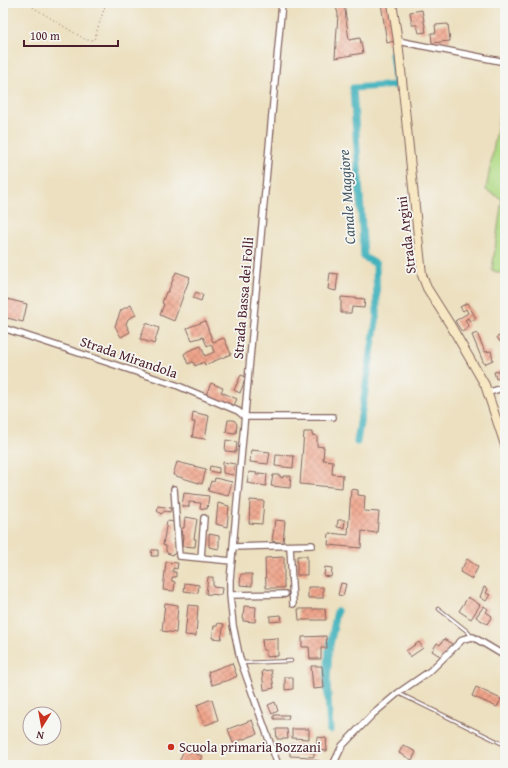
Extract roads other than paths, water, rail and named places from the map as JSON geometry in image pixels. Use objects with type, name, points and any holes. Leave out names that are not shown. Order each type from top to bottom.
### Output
[{"type":"main road","name":"Strada Argini","points":[[392,3],[398,41],[422,275],[427,288],[485,385],[505,446]]},
{"type":"street","name":"Strada Bassa dei Folli","points":[[278,765],[241,663],[233,625],[230,595],[233,547],[282,3]]},
{"type":"street","points":[[398,41],[505,63]]},
{"type":"street","name":"Strada Mirandola","points":[[3,328],[176,385],[238,412],[245,417]]},
{"type":"street","points":[[487,392],[505,387]]},
{"type":"street","points":[[245,417],[333,417]]},
{"type":"street","points":[[174,489],[179,556],[232,561]]},
{"type":"street","points":[[201,558],[204,518]]},
{"type":"street","points":[[233,547],[312,545]]},
{"type":"street","points":[[290,546],[293,604]]},
{"type":"street","points":[[230,595],[285,594]]},
{"type":"street","points":[[333,765],[342,746],[372,715],[398,693],[430,670],[463,639],[473,637],[505,656]]},
{"type":"lane","points":[[439,609],[473,637]]},
{"type":"lane","points":[[241,663],[291,661]]},
{"type":"lane","points":[[398,693],[505,745]]},
{"type":"waterway","name":"Canale Maggiore","points":[[357,442],[377,315],[376,264],[364,257],[353,88],[396,85],[392,54]]},
{"type":"waterway","points":[[330,730],[327,681],[329,650],[337,611]]},
{"type":"place","name":"Scuola primaria Bozzani","points":[[171,747]]}]
